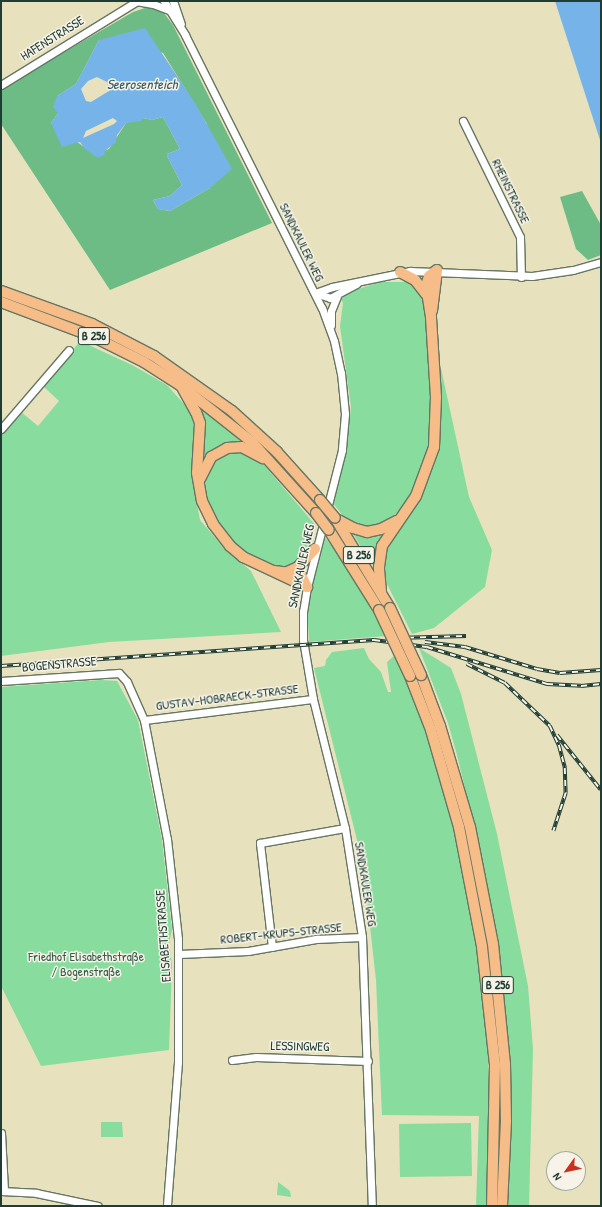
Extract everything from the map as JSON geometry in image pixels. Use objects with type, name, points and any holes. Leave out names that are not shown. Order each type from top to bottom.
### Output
[{"type":"highway","points":[[381,592],[381,553],[397,521],[419,490],[434,448],[437,418],[431,317],[426,294],[427,279],[437,270]]},
{"type":"highway","points":[[431,317],[437,270]]},
{"type":"highway","points":[[400,272],[415,280],[426,294]]},
{"type":"highway","name":"B 256","points":[[1,291],[92,324],[154,356],[232,410],[277,452],[320,500],[334,518],[390,608],[421,675],[440,726],[470,827],[493,944],[505,1064],[502,1206]]},
{"type":"highway","name":"B 256","points":[[1,302],[94,336],[132,356],[180,385],[239,430],[276,465],[316,512],[380,610],[410,676],[431,730],[457,820],[481,939],[490,1008],[495,1065],[492,1206]]},
{"type":"highway","points":[[180,385],[196,412],[200,423],[197,465],[199,483],[205,508],[224,539],[243,557],[306,587]]},
{"type":"highway","points":[[199,483],[207,463],[216,453],[227,448],[248,450],[276,465]]},
{"type":"highway","points":[[334,518],[353,528],[367,532],[381,529],[397,521]]},
{"type":"highway","points":[[287,572],[298,567],[315,549]]},
{"type":"highway","points":[[268,570],[287,572],[302,577],[306,587]]},
{"type":"street","points":[[137,1],[153,4],[169,10]]},
{"type":"street","name":"HAFENSTRASSE","points":[[1,85],[137,1]]},
{"type":"street","name":"SANDKAULER WEG","points":[[164,1],[185,35],[315,294],[331,332],[341,373],[344,433],[338,469],[315,549],[306,587],[303,612],[303,640],[313,699],[345,828],[362,937],[368,1061],[372,1206]]},
{"type":"street","name":"SANDKAULER WEG","points":[[173,1],[185,35]]},
{"type":"street","name":"RHEINSTRASSE","points":[[463,121],[520,237],[521,276]]},
{"type":"street","points":[[315,294],[400,272],[437,270],[521,276],[551,274],[601,262]]},
{"type":"street","points":[[315,294],[324,298],[337,296],[360,282]]},
{"type":"street","points":[[331,332],[331,311],[337,296]]},
{"type":"street","points":[[1,429],[69,350]]},
{"type":"street","name":"BOGENSTRASSE","points":[[1,681],[119,673]]},
{"type":"street","name":"ELISABETHSTRASSE","points":[[119,673],[127,682],[144,720],[167,838],[179,954],[178,1062],[167,1206]]},
{"type":"street","name":"GUSTAV-HOBRAECK-STRASSE","points":[[144,720],[313,699]]},
{"type":"street","points":[[272,947],[260,843],[345,828]]},
{"type":"street","name":"ROBERT-KRUPS-STRASSE","points":[[179,954],[248,951],[316,939],[362,937]]},
{"type":"street","name":"LESSINGWEG","points":[[232,1060],[256,1057],[368,1061]]},
{"type":"street","points":[[1,1133],[3,1191],[58,1196],[98,1206]]},
{"type":"green space","points":[[157,4],[173,25],[272,223],[110,290],[1,124],[1,89],[133,12]],"holes":[[[99,40],[163,53],[207,124],[210,188],[170,211],[158,209],[153,200],[170,196],[182,185],[167,156],[167,154],[180,149],[163,117],[152,120],[143,118],[126,123],[109,149],[95,155],[51,123],[58,113],[57,96],[76,84]]]},
{"type":"green space","points":[[582,191],[601,225],[601,255],[588,260],[576,249],[560,197]]},
{"type":"green space","points":[[380,282],[409,282],[415,284],[424,296],[432,376],[430,445],[422,474],[403,508],[383,524],[367,528],[346,520],[333,503],[346,453],[351,407],[340,326],[343,303],[341,299],[349,292]]},
{"type":"green space","points":[[80,341],[132,365],[167,385],[191,412],[196,439],[192,477],[200,520],[223,547],[251,571],[281,632],[109,642],[1,656],[1,434],[21,412],[38,426],[59,401],[44,387]]},
{"type":"green space","points":[[440,364],[469,497],[492,550],[485,587],[434,628],[412,634],[386,582],[383,572],[384,552],[418,500],[435,462],[441,425]]},
{"type":"green space","points":[[195,403],[248,446],[241,445],[201,468]]},
{"type":"green space","points":[[241,451],[256,458],[265,466],[316,526],[302,558],[289,568],[276,568],[241,550],[222,531],[214,518],[205,495],[205,474],[214,460],[226,452]]},
{"type":"green space","points":[[387,528],[377,572],[351,531]]},
{"type":"green space","points":[[324,536],[348,567],[386,636],[309,642],[307,608]]},
{"type":"green space","points":[[364,648],[369,659],[381,672],[388,692],[391,692],[387,662],[395,655],[404,677],[406,676],[430,744],[464,869],[483,986],[488,1045],[490,1147],[487,1206],[476,1206],[479,1116],[382,1115],[376,980],[363,864],[314,668],[325,666],[326,660],[332,652]]},
{"type":"green space","points":[[419,648],[451,668],[461,694],[497,834],[528,986],[533,1049],[529,1206],[505,1206],[508,1058],[503,993],[494,928],[484,868],[457,755],[448,723]]},
{"type":"green space","name":"Friedhof Elisabethstraße / Bogenstraße","points":[[101,680],[117,681],[138,720],[162,840],[172,930],[169,943],[172,965],[169,1050],[41,1066],[1,986],[1,687]]},
{"type":"green space","points":[[101,1122],[122,1122],[123,1137],[101,1137]]},
{"type":"green space","points":[[471,1123],[472,1176],[400,1177],[399,1124]]},
{"type":"green space","points":[[278,1182],[290,1191],[291,1197],[277,1195]]},
{"type":"water","points":[[555,1],[601,1],[601,143]]},
{"type":"water","name":"Seerosenteich","points":[[145,28],[195,103],[232,169],[210,188],[170,211],[158,209],[153,200],[170,196],[182,185],[167,156],[167,154],[180,149],[163,117],[152,120],[143,118],[141,121],[126,123],[117,135],[116,142],[105,151],[104,155],[98,158],[84,148],[80,142],[62,147],[51,123],[58,113],[53,107],[57,96],[76,84],[99,40]],"holes":[[[97,77],[107,82],[109,91],[91,102],[86,101],[81,89],[88,81]],[[113,118],[117,121],[114,124],[83,138],[86,131]]]},
{"type":"railway","points":[[396,638],[466,636]]},
{"type":"railway","points":[[1,666],[374,640],[427,647],[547,684],[581,686],[601,684]]},
{"type":"railway","points":[[425,642],[465,647],[537,669],[560,673],[601,670]]},
{"type":"railway","points":[[467,664],[505,683],[550,726],[559,745],[565,768],[566,793],[554,831]]},
{"type":"railway","points":[[557,735],[601,790]]}]
